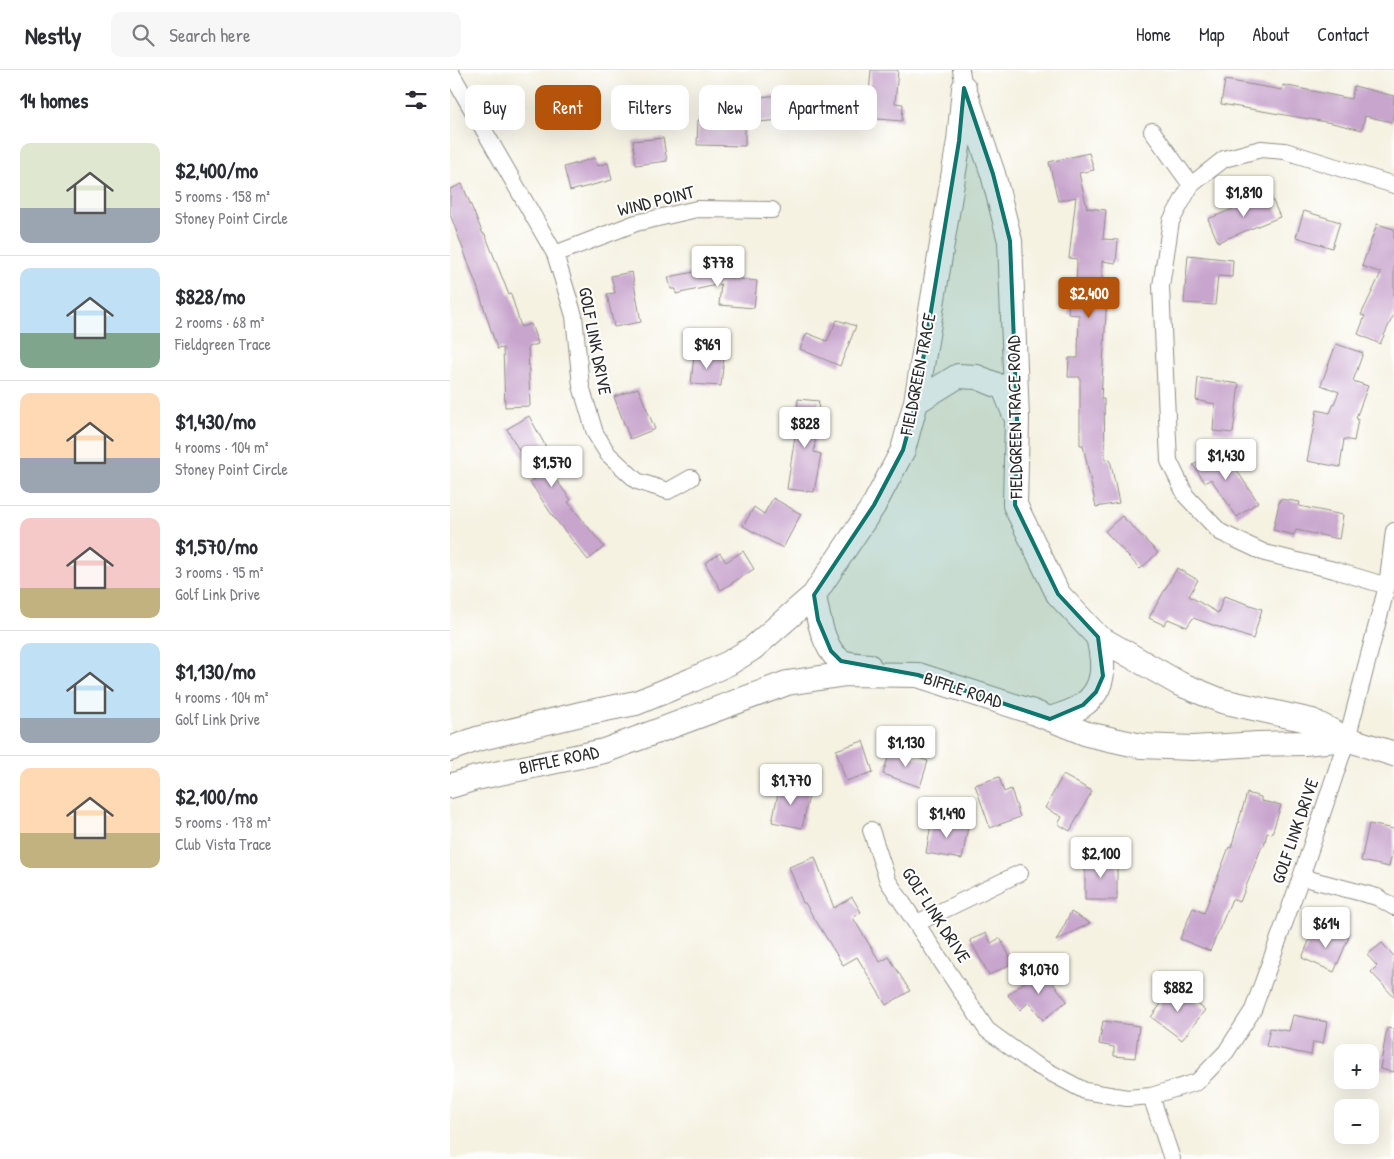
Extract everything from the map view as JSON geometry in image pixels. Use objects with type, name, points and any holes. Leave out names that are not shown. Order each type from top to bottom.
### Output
[{"type":"street","name":"GOLF LINK DRIVE","points":[[450,71],[555,254],[574,316],[581,386],[594,433],[608,454],[637,481],[668,491],[691,478]]},
{"type":"street","name":"FIELDGREEN TRACE","points":[[450,750],[478,739],[585,713],[636,703],[692,680],[729,663],[753,648],[814,595],[874,506],[903,450],[916,402],[959,141],[962,79]]},
{"type":"street","name":"FIELDGREEN TRACE ROAD","points":[[962,79],[994,174],[1010,241],[1017,419],[1015,505],[1058,594],[1098,637],[1180,684],[1222,701],[1312,721],[1347,738]]},
{"type":"street","points":[[1152,131],[1191,185]]},
{"type":"street","points":[[1388,586],[1265,553],[1220,532],[1186,496],[1169,461],[1161,286],[1171,221],[1191,185],[1224,159],[1261,149],[1285,151],[1394,186]]},
{"type":"street","name":"WIND POINT","points":[[555,254],[636,224],[697,209],[772,210]]},
{"type":"street","points":[[916,402],[958,376],[978,377],[1004,388],[1017,419]]},
{"type":"street","name":"GOLF LINK DRIVE","points":[[870,830],[888,881],[987,1030],[1034,1064],[1084,1091],[1127,1098],[1151,1096],[1197,1082],[1226,1052],[1253,1010],[1301,876],[1347,738],[1388,586],[1394,531]]},
{"type":"street","points":[[814,595],[818,620],[831,650],[841,661],[918,675]]},
{"type":"street","points":[[1050,719],[1083,705],[1096,692],[1103,676],[1103,656],[1098,637]]},
{"type":"street","name":"BIFFLE ROAD","points":[[450,786],[476,778],[604,751],[786,683],[846,674],[918,675],[1050,719],[1087,734],[1141,746],[1193,748],[1258,744],[1304,744],[1347,738],[1394,754]]},
{"type":"street","points":[[916,923],[1020,873]]},
{"type":"street","points":[[1301,876],[1377,897],[1394,907]]},
{"type":"street","points":[[1151,1096],[1172,1159]]},
{"type":"highlighted area","points":[[964,88],[993,174],[1010,241],[1017,419],[1015,505],[1058,594],[1098,637],[1103,676],[1096,692],[1083,705],[1050,719],[918,675],[841,661],[831,651],[818,620],[814,595],[874,505],[903,450],[916,402],[959,141]]},
{"type":"building","points":[[871,70],[898,70],[895,103],[903,104],[902,121],[877,119],[877,85],[870,85]]},
{"type":"building","points":[[1225,80],[1282,90],[1283,85],[1351,99],[1354,86],[1394,96],[1392,122],[1365,116],[1362,130],[1221,104]]},
{"type":"building","points":[[771,96],[771,121],[761,122],[761,97]]},
{"type":"building","points":[[698,120],[699,130],[745,130],[745,146],[697,145]]},
{"type":"building","points":[[663,138],[667,161],[636,165],[633,141]]},
{"type":"building","points":[[1089,153],[1094,170],[1079,173],[1087,208],[1106,210],[1103,239],[1118,240],[1116,263],[1102,261],[1102,295],[1107,295],[1101,399],[1104,399],[1105,460],[1110,459],[1119,503],[1096,507],[1083,445],[1080,445],[1080,377],[1068,377],[1069,358],[1078,358],[1079,315],[1068,314],[1069,298],[1076,298],[1077,259],[1069,258],[1076,197],[1058,201],[1049,162]]},
{"type":"building","points":[[595,158],[597,166],[608,163],[612,180],[570,191],[564,167]]},
{"type":"building","points":[[462,184],[483,234],[485,234],[509,295],[511,294],[521,327],[531,324],[538,344],[528,347],[530,406],[505,407],[503,348],[497,349],[478,289],[450,214],[450,189]]},
{"type":"building","points":[[1270,194],[1280,217],[1218,242],[1208,219]]},
{"type":"building","points":[[1304,211],[1340,222],[1332,248],[1296,237]]},
{"type":"building","points":[[1377,224],[1394,229],[1394,314],[1380,344],[1358,334],[1365,316],[1361,315],[1381,273],[1362,266]]},
{"type":"building","points":[[1188,255],[1233,260],[1232,277],[1218,276],[1215,305],[1184,303]]},
{"type":"building","points":[[705,270],[706,275],[757,281],[754,308],[719,305],[721,284],[676,294],[676,289],[671,289],[668,277]]},
{"type":"building","points":[[632,272],[641,322],[614,327],[607,294],[615,293],[611,276]]},
{"type":"building","points":[[837,320],[856,326],[840,366],[800,349],[807,333],[827,341]]},
{"type":"building","points":[[1336,344],[1363,353],[1353,381],[1368,386],[1356,418],[1358,419],[1354,441],[1344,439],[1340,467],[1307,461],[1317,410],[1330,413],[1339,392],[1321,385]]},
{"type":"building","points":[[694,355],[724,357],[721,386],[691,384]]},
{"type":"building","points":[[1198,378],[1239,384],[1233,433],[1213,431],[1215,404],[1196,400]]},
{"type":"building","points":[[638,388],[655,429],[630,439],[614,397]]},
{"type":"building","points":[[798,399],[819,401],[814,452],[821,454],[814,492],[787,489],[796,429]]},
{"type":"building","points":[[529,416],[551,456],[542,461],[571,500],[568,502],[604,547],[588,560],[552,515],[530,482],[535,479],[507,429]]},
{"type":"building","points":[[1221,447],[1258,502],[1237,517],[1211,479],[1205,483],[1193,465]]},
{"type":"building","points":[[773,498],[801,514],[783,548],[743,526],[754,507],[764,514]]},
{"type":"building","points":[[1280,499],[1300,502],[1299,506],[1343,515],[1339,539],[1296,530],[1294,535],[1273,530]]},
{"type":"building","points":[[1122,516],[1158,553],[1140,569],[1105,531]]},
{"type":"building","points":[[743,551],[754,569],[721,590],[705,563],[720,553],[726,562]]},
{"type":"building","points":[[1177,568],[1198,580],[1189,596],[1218,613],[1224,596],[1262,609],[1253,639],[1193,618],[1187,627],[1168,619],[1164,625],[1149,618]]},
{"type":"building","points":[[863,741],[873,772],[846,781],[836,750]]},
{"type":"building","points":[[891,749],[928,761],[920,787],[883,774]]},
{"type":"building","points":[[1063,775],[1092,791],[1070,831],[1058,824],[1062,817],[1045,808]]},
{"type":"building","points":[[999,777],[1004,792],[1011,789],[1020,817],[990,828],[975,785]]},
{"type":"building","points":[[780,784],[810,791],[802,828],[772,822]]},
{"type":"building","points":[[1247,793],[1261,797],[1261,801],[1281,805],[1272,834],[1267,833],[1264,846],[1262,846],[1240,902],[1232,899],[1210,951],[1180,939],[1193,908],[1204,913],[1229,847],[1231,848]]},
{"type":"building","points":[[932,819],[968,827],[962,859],[926,853]]},
{"type":"building","points":[[1369,824],[1394,829],[1394,844],[1389,867],[1361,861]]},
{"type":"building","points":[[815,857],[834,908],[852,897],[861,912],[853,918],[880,962],[889,957],[910,991],[886,1005],[857,957],[843,965],[805,903],[803,903],[789,867]]},
{"type":"building","points":[[1085,857],[1117,858],[1117,900],[1085,900]]},
{"type":"building","points":[[1071,912],[1090,923],[1056,941]]},
{"type":"building","points":[[1314,929],[1327,935],[1330,929],[1349,937],[1334,972],[1302,958]]},
{"type":"building","points":[[986,933],[991,943],[1000,938],[1013,963],[989,975],[970,940]]},
{"type":"building","points":[[1382,943],[1394,956],[1394,997],[1371,972],[1377,966],[1367,955]]},
{"type":"building","points":[[1042,969],[1067,1001],[1043,1020],[1029,1002],[1020,1010],[1008,995]]},
{"type":"building","points":[[1173,985],[1205,1010],[1182,1040],[1151,1017],[1161,1004],[1159,1002]]},
{"type":"building","points":[[1293,1015],[1327,1022],[1323,1044],[1313,1042],[1311,1055],[1266,1046],[1270,1028],[1289,1031]]},
{"type":"building","points":[[1103,1021],[1139,1026],[1135,1058],[1114,1056],[1114,1047],[1099,1044]]},
{"type":"building","points":[[1387,1028],[1394,1029],[1394,1072],[1380,1069]]}]
